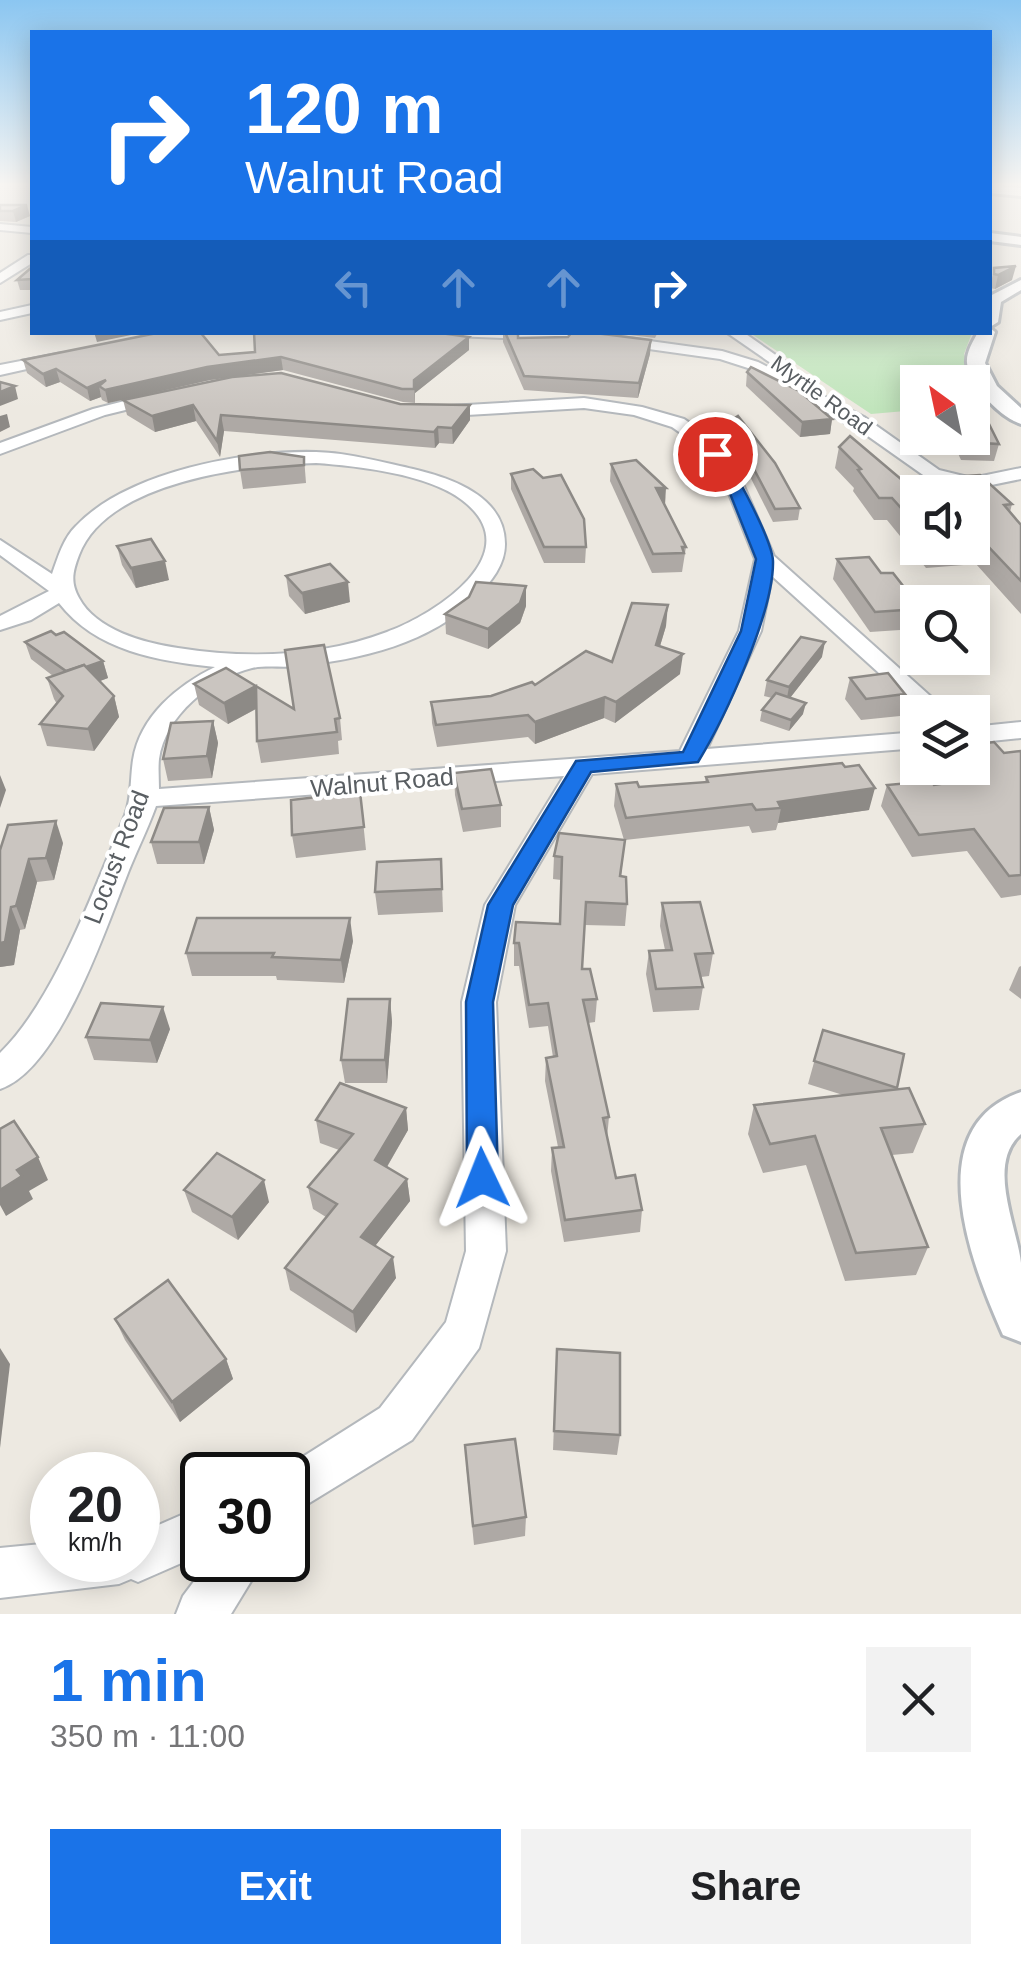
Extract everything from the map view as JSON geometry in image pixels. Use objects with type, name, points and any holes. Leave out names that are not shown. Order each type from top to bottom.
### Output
[{"type":"street","points":[[0,278],[30,259]]},
{"type":"street","points":[[992,311],[994,300],[1021,284]]},
{"type":"street","points":[[0,299],[30,300]]},
{"type":"street","points":[[0,316],[30,309]]},
{"type":"street","points":[[540,335],[600,338],[722,356],[753,366],[874,432]]},
{"type":"street","name":"Myrtle Road","points":[[737,335],[874,432],[917,468],[938,478],[983,484],[1021,472]]},
{"type":"street","points":[[985,335],[977,351],[976,364],[1003,404],[1021,418]]},
{"type":"street","points":[[0,370],[81,352]]},
{"type":"street","points":[[0,449],[99,412],[178,394]]},
{"type":"street","points":[[418,412],[584,403],[636,410],[678,423],[702,438],[728,470],[765,559],[917,695]]},
{"type":"street","points":[[343,459],[439,480],[466,494],[485,512],[497,543],[492,566],[452,609],[410,631],[358,648],[298,659],[248,662],[193,659],[152,651],[96,628],[69,603],[60,578],[80,532],[141,492],[204,470],[260,461],[343,459]]},
{"type":"street","points":[[0,546],[63,591]]},
{"type":"street","points":[[690,758],[750,631],[765,559]]},
{"type":"street","points":[[0,623],[23,615],[63,591]]},
{"type":"street","name":"Locust Road","points":[[0,1075],[17,1060],[59,1001],[145,796],[146,757],[167,713],[205,681],[248,662]]},
{"type":"street","points":[[990,733],[1021,730]]},
{"type":"street","name":"Walnut Road","points":[[145,796],[169,799],[900,741]]},
{"type":"street","points":[[310,1478],[396,1424],[464,1333],[486,1252],[479,1002],[500,905],[583,766]]},
{"type":"street","points":[[1021,1110],[993,1133],[982,1186],[1007,1290],[1021,1318]]},
{"type":"street","points":[[0,1573],[30,1570]]},
{"type":"street","points":[[201,1614],[224,1582]]},
{"type":"green space","points":[[753,335],[971,335],[964,354],[969,365],[900,365],[900,411],[871,414]]},
{"type":"building","points":[[1016,266],[998,275],[994,274],[994,268]]},
{"type":"building","points":[[30,269],[30,279],[17,280]]},
{"type":"building","points":[[147,335],[202,335],[219,355],[255,352],[254,335],[469,337],[414,380],[414,389],[281,357],[207,367],[105,390],[99,386],[106,380],[87,388],[56,369],[43,374],[23,360]]},
{"type":"building","points":[[506,335],[611,335],[651,340],[639,383],[524,376]]},
{"type":"building","points":[[751,367],[799,391],[832,419],[802,422],[747,372]]},
{"type":"building","points":[[281,373],[400,404],[470,405],[452,428],[438,427],[434,432],[221,415],[217,441],[193,405],[152,416],[123,400],[232,377]]},
{"type":"building","points":[[0,382],[15,386],[0,392]]},
{"type":"building","points":[[738,416],[775,463],[800,508],[775,509],[729,422]]},
{"type":"building","points":[[990,426],[999,444],[990,443]]},
{"type":"building","points":[[850,436],[900,478],[900,507],[892,498],[879,498],[858,470],[861,469],[839,447]]},
{"type":"building","points":[[270,452],[304,457],[304,465],[240,470],[239,456]]},
{"type":"building","points":[[636,460],[666,488],[656,488],[686,547],[682,547],[684,553],[653,554],[611,464]]},
{"type":"building","points":[[533,469],[543,478],[561,475],[584,519],[586,547],[544,547],[511,474]]},
{"type":"building","points":[[990,484],[1012,504],[1004,505],[1021,525],[1021,581],[990,548]]},
{"type":"building","points":[[151,539],[165,561],[131,568],[117,546]]},
{"type":"building","points":[[869,557],[881,573],[893,573],[902,585],[900,610],[875,612],[837,559]]},
{"type":"building","points":[[330,564],[348,582],[302,593],[286,576]]},
{"type":"building","points":[[476,582],[526,586],[520,603],[488,629],[445,614],[469,597]]},
{"type":"building","points":[[632,603],[668,605],[656,645],[683,654],[616,702],[605,697],[535,722],[528,715],[436,725],[431,702],[491,696],[532,682],[535,685],[586,651],[612,662]]},
{"type":"building","points":[[51,631],[56,635],[64,632],[103,661],[66,671],[25,642]]},
{"type":"building","points":[[801,637],[825,642],[789,687],[767,680]]},
{"type":"building","points":[[324,645],[340,718],[335,719],[337,732],[257,741],[256,686],[294,709],[285,650]]},
{"type":"building","points":[[84,665],[114,696],[88,729],[40,724],[63,696],[47,678]]},
{"type":"building","points":[[226,668],[256,686],[224,703],[194,684]]},
{"type":"building","points":[[888,673],[905,694],[866,699],[850,678]]},
{"type":"building","points":[[776,693],[806,703],[791,720],[762,710]]},
{"type":"building","points":[[213,721],[207,756],[163,759],[171,723]]},
{"type":"building","points":[[990,743],[1004,753],[1021,751],[1021,875],[1009,876],[974,829],[919,835],[887,785],[990,785]]},
{"type":"building","points":[[842,763],[845,767],[859,765],[875,788],[778,802],[781,808],[756,810],[752,804],[626,818],[616,784],[637,782],[639,787],[708,782],[706,777]]},
{"type":"building","points":[[491,769],[501,805],[462,809],[454,773]]},
{"type":"building","points":[[360,792],[364,827],[292,835],[291,800]]},
{"type":"building","points":[[209,807],[199,842],[151,842],[164,808]]},
{"type":"building","points":[[56,821],[46,858],[29,859],[16,906],[11,907],[5,942],[0,943],[0,850],[8,825]]},
{"type":"building","points":[[559,833],[625,840],[620,876],[626,877],[627,904],[586,902],[582,969],[590,969],[597,999],[583,1000],[609,1117],[603,1118],[616,1178],[635,1175],[642,1210],[565,1220],[552,1148],[564,1147],[546,1058],[557,1056],[548,1003],[529,1005],[519,943],[514,943],[516,922],[560,924],[562,857],[554,856]]},
{"type":"building","points":[[441,859],[442,889],[375,892],[377,862]]},
{"type":"building","points":[[700,902],[713,953],[695,954],[703,987],[656,989],[649,951],[672,950],[662,903]]},
{"type":"building","points":[[197,918],[350,918],[341,960],[272,957],[274,953],[186,953]]},
{"type":"building","points":[[348,999],[390,999],[385,1060],[341,1060]]},
{"type":"building","points":[[101,1003],[163,1007],[150,1040],[86,1037]]},
{"type":"building","points":[[823,1030],[904,1054],[897,1088],[814,1061]]},
{"type":"building","points":[[340,1083],[406,1108],[375,1160],[407,1179],[361,1237],[393,1257],[353,1312],[285,1268],[337,1204],[308,1187],[353,1134],[316,1120]]},
{"type":"building","points":[[909,1088],[925,1124],[881,1128],[928,1247],[856,1253],[815,1136],[770,1144],[754,1105]]},
{"type":"building","points":[[14,1121],[38,1157],[17,1170],[22,1176],[0,1190],[0,1129]]},
{"type":"building","points":[[217,1153],[264,1180],[232,1217],[184,1190]]},
{"type":"building","points":[[168,1280],[226,1359],[172,1402],[115,1319]]},
{"type":"building","points":[[557,1349],[620,1353],[620,1435],[554,1431]]},
{"type":"building","points":[[515,1439],[526,1517],[473,1526],[465,1445]]},
{"type":"route","points":[[482,1178],[479,1002],[500,905],[583,766],[690,758],[750,631],[765,559],[728,470],[715,454]]}]
